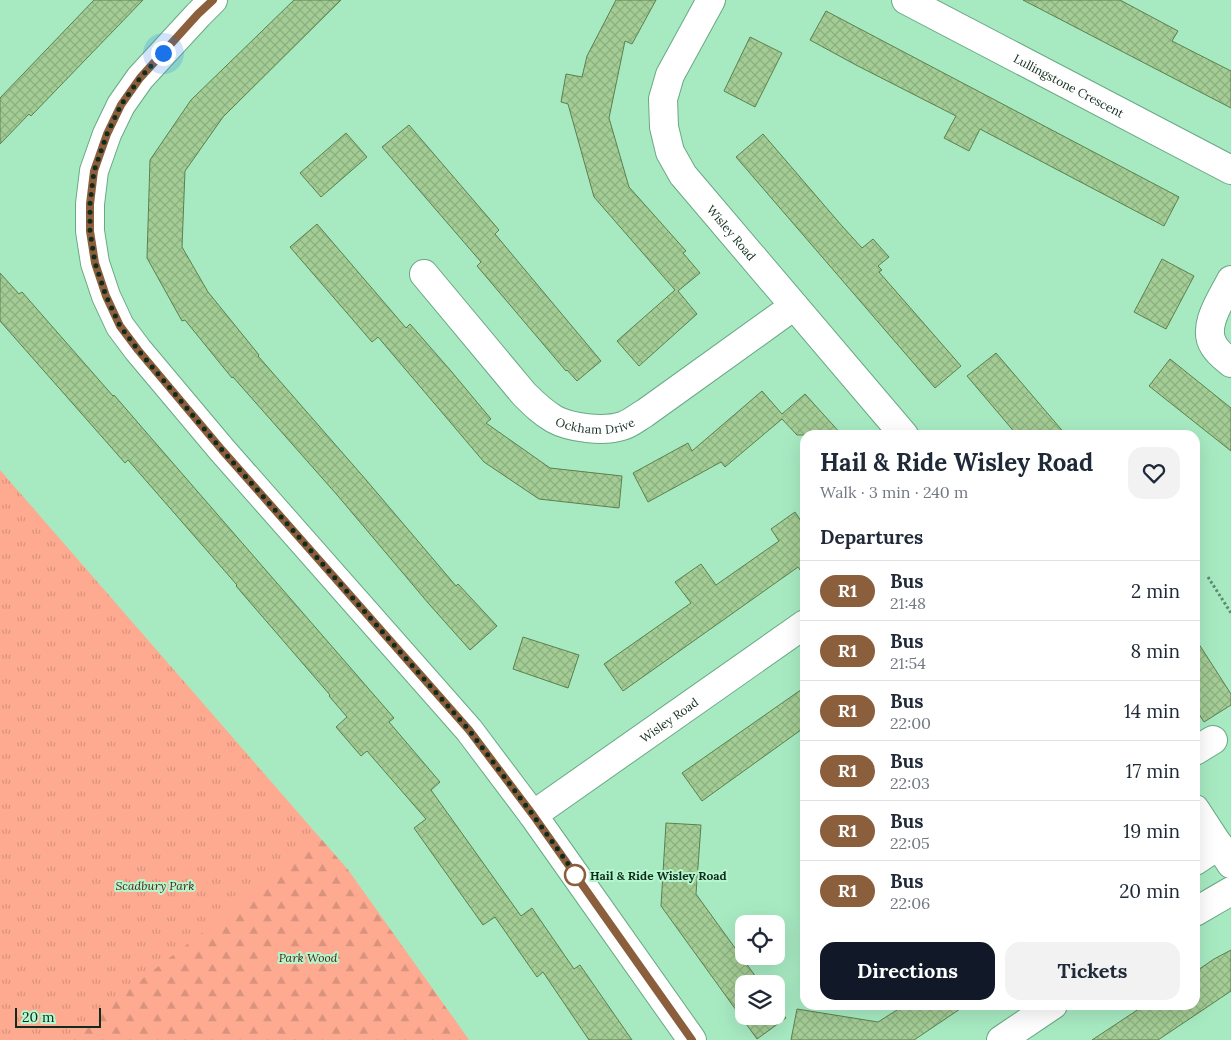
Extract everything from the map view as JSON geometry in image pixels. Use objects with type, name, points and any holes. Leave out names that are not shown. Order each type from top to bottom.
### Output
[{"type":"street","points":[[213,0],[140,78],[121,105],[107,134],[94,171],[90,204],[90,231],[95,263],[106,296],[120,326],[138,350],[222,450],[469,730],[533,815],[692,1040]]},
{"type":"street","name":"Wisley Road","points":[[711,0],[670,75],[663,99],[664,127],[670,152],[683,175],[900,430]]},
{"type":"street","name":"Lullingstone Crescent","points":[[906,0],[1231,170]]},
{"type":"street","name":"Ockham Drive","points":[[424,274],[524,394],[540,409],[556,420],[577,427],[598,429],[622,426],[645,413],[794,306]]},
{"type":"street","points":[[1231,280],[1212,318],[1210,330],[1213,345],[1231,363]]},
{"type":"street","name":"Wisley Road","points":[[533,815],[800,628]]},
{"type":"street","points":[[1200,816],[1225,854],[1200,860]]},
{"type":"street","points":[[1200,909],[1231,892]]},
{"type":"street","points":[[1001,1040],[1043,1010]]},
{"type":"path","points":[[1208,577],[1231,613]]},
{"type":"green space","name":"Scadbury Park","points":[[0,470],[348,870],[469,1040],[0,1040]]},
{"type":"green space","name":"Park Wood","points":[[322,840],[348,870],[469,1040],[63,1040]]},
{"type":"building","points":[[94,0],[143,0],[31,116],[29,114],[0,144],[0,98]]},
{"type":"building","points":[[294,0],[341,0],[223,117],[185,171],[182,247],[208,292],[258,356],[456,586],[458,584],[497,626],[470,650],[338,496],[232,378],[185,320],[182,321],[147,258],[150,160],[191,100]]},
{"type":"building","points":[[616,0],[656,0],[632,44],[625,41],[609,118],[629,187],[686,251],[683,253],[700,273],[678,291],[697,314],[639,366],[617,341],[675,290],[594,197],[568,104],[561,102],[566,74],[582,77],[587,56]]},
{"type":"building","points":[[1023,0],[1120,0],[1178,31],[1172,41],[1231,71],[1231,108]]},
{"type":"building","points":[[826,11],[1179,197],[1164,226],[980,129],[969,151],[944,138],[956,116],[810,40]]},
{"type":"building","points":[[750,37],[782,53],[755,107],[724,91]]},
{"type":"building","points":[[409,125],[499,230],[495,234],[601,361],[577,381],[566,371],[477,266],[481,262],[382,147]]},
{"type":"building","points":[[346,133],[367,157],[321,197],[300,173]]},
{"type":"building","points":[[763,134],[862,248],[873,239],[889,257],[878,266],[882,270],[879,272],[961,366],[935,388],[736,157]]},
{"type":"building","points":[[317,224],[406,328],[410,324],[451,371],[491,419],[486,423],[550,468],[622,476],[619,508],[539,499],[484,462],[378,337],[372,342],[290,247]]},
{"type":"building","points":[[1162,259],[1194,276],[1166,329],[1134,312]]},
{"type":"building","points":[[0,273],[19,294],[22,292],[114,395],[394,718],[389,722],[440,782],[431,790],[521,916],[532,908],[574,969],[580,965],[632,1040],[589,1040],[543,972],[537,977],[495,917],[483,925],[414,828],[426,819],[367,751],[361,756],[336,727],[347,717],[330,695],[128,460],[125,463],[0,321]]},
{"type":"building","points":[[996,353],[1062,430],[1013,430],[967,376]]},
{"type":"building","points":[[1170,359],[1231,408],[1231,451],[1149,386]]},
{"type":"building","points":[[762,391],[782,414],[805,394],[837,430],[800,430],[800,435],[797,435],[782,419],[725,467],[721,462],[648,502],[633,473],[688,443],[692,451]]},
{"type":"building","points":[[795,512],[800,520],[800,570],[798,567],[623,691],[604,664],[691,603],[675,582],[701,564],[716,585],[779,541],[771,529]]},
{"type":"building","points":[[523,637],[579,655],[568,688],[513,669]]},
{"type":"building","points":[[1200,646],[1231,694],[1231,705],[1204,722],[1200,716]]},
{"type":"building","points":[[800,690],[800,731],[702,801],[682,773]]},
{"type":"building","points":[[666,823],[701,825],[696,894],[735,948],[735,965],[747,965],[754,975],[735,975],[735,1009],[661,906]]},
{"type":"building","points":[[1231,950],[1231,991],[1158,1040],[1092,1040],[1137,1010],[1200,1010],[1200,969]]},
{"type":"building","points":[[797,1009],[878,1022],[897,1010],[959,1010],[914,1040],[791,1040]]},
{"type":"building","points":[[747,1025],[776,1025],[757,1039]]},
{"type":"bus line","name":"R1","points":[[213,0],[140,78],[121,105],[107,134],[94,171],[90,204],[90,231],[95,263],[106,296],[120,326],[138,350],[222,450],[469,730],[533,815],[692,1040]]},
{"type":"place","name":"Hail & Ride Wisley Road","points":[[575,875]]},
{"type":"route","points":[[163,53],[140,78],[121,105],[107,134],[94,171],[90,204],[90,231],[95,263],[106,296],[120,326],[222,450],[469,730],[579,879],[575,875]]}]
